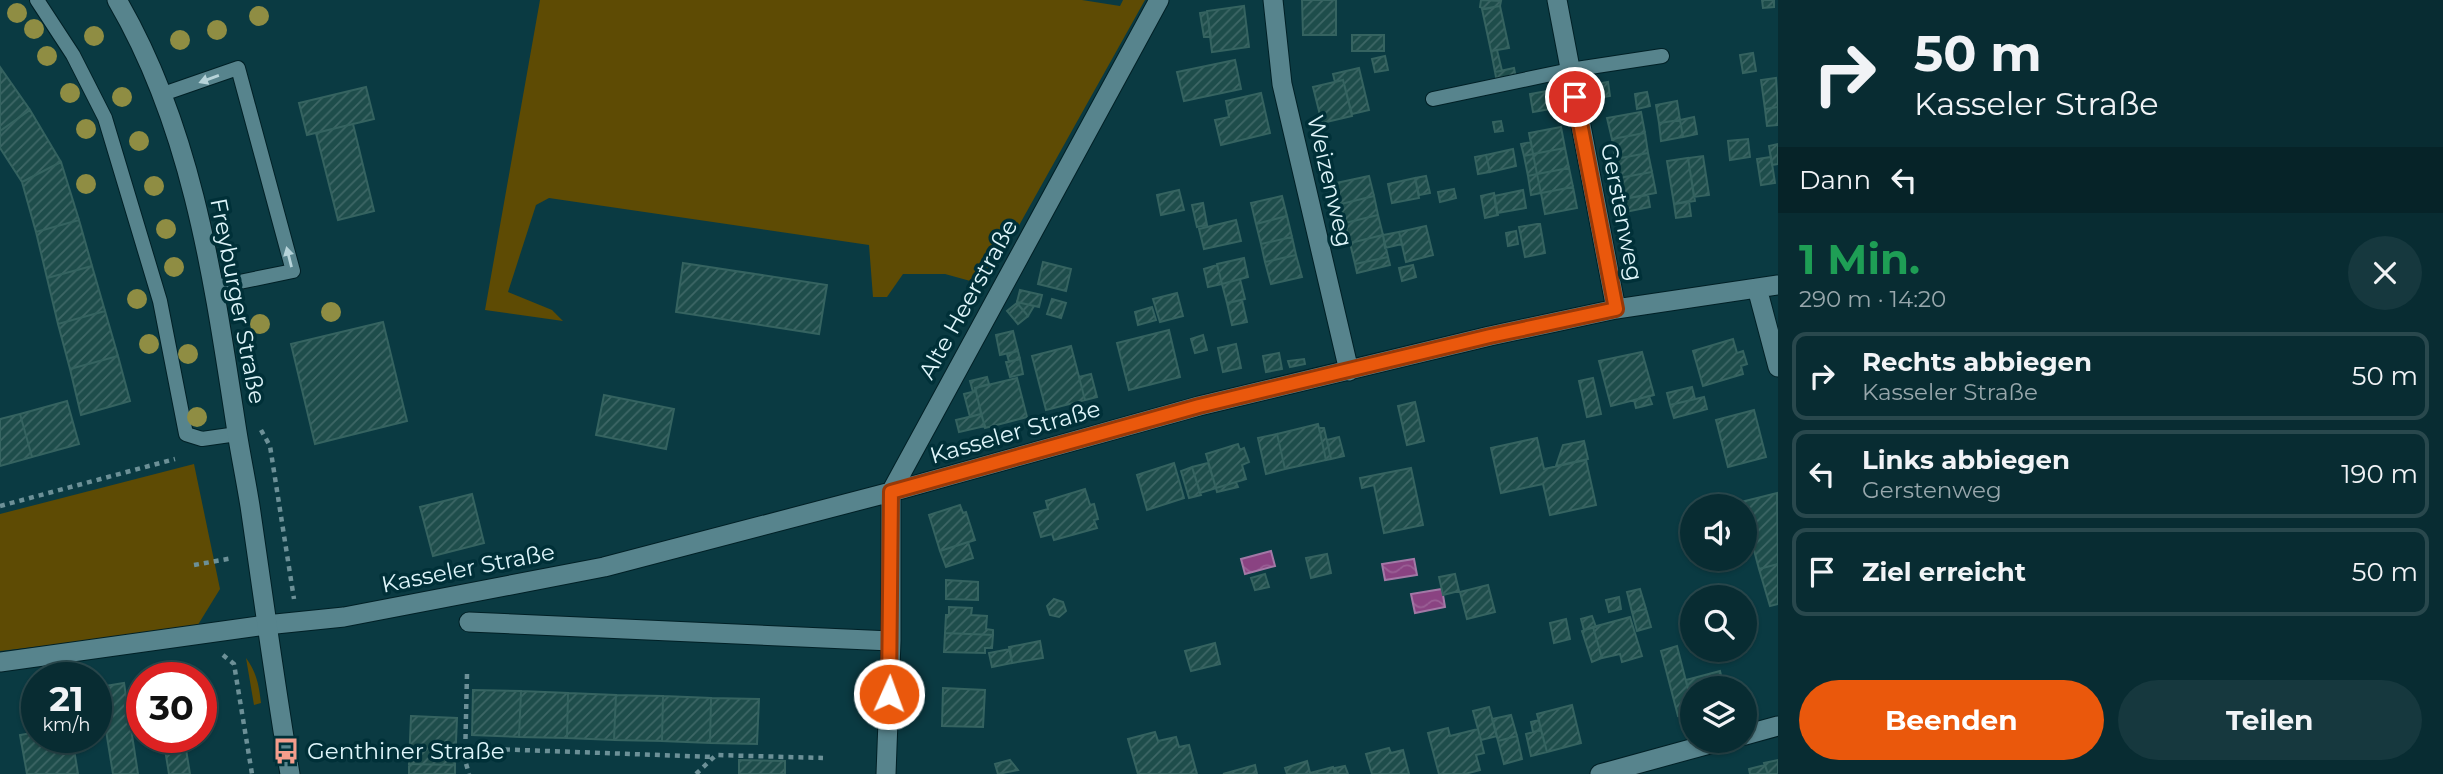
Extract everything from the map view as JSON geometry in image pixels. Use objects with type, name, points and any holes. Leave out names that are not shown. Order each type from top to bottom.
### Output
[{"type":"street","name":"Freyburger Straße","points":[[117,0],[136,33],[163,94],[180,144],[215,287],[290,774]]},
{"type":"street","name":"Alte Heerstraße","points":[[887,774],[891,492],[1159,0]]},
{"type":"street","name":"Weizenweg","points":[[1273,0],[1282,84],[1349,371]]},
{"type":"street","name":"Gerstenweg","points":[[1557,0],[1616,309]]},
{"type":"street","name":"Kasseler Straße","points":[[266,625],[344,617],[604,567],[891,492],[1199,406],[1490,336],[1616,309],[1778,285]]},
{"type":"street","points":[[1757,288],[1778,367]]},
{"type":"street","points":[[469,622],[891,640]]},
{"type":"street","points":[[0,662],[266,625]]},
{"type":"street","points":[[1757,732],[1778,726]]},
{"type":"street","points":[[1600,774],[1680,752]]},
{"type":"lane","points":[[37,0],[72,55],[105,118],[160,301],[186,434],[202,439],[237,434]]},
{"type":"lane","points":[[1433,99],[1570,71],[1662,56]]},
{"type":"lane","points":[[163,94],[238,68],[256,130],[293,271],[215,287]]},
{"type":"path","points":[[0,506],[175,459]]},
{"type":"path","points":[[275,553],[292,550]]},
{"type":"path","points":[[194,565],[233,558]]},
{"type":"path","points":[[216,655],[223,654],[234,664],[251,774]]},
{"type":"path","points":[[467,674],[465,760],[469,774]]},
{"type":"path","points":[[465,748],[714,757]]},
{"type":"path","points":[[696,774],[716,755],[823,758]]},
{"type":"shaded area","points":[[540,0],[1082,0],[1120,6],[1123,0],[1145,0],[994,270],[986,278],[974,282],[945,274],[903,274],[887,297],[873,297],[869,245],[549,198],[536,205],[508,292],[552,310],[563,321],[485,310]]},
{"type":"shaded area","points":[[194,464],[220,589],[196,628],[0,651],[0,514]]},
{"type":"shaded area","points":[[246,658],[255,674],[259,691],[261,703],[254,705]]},
{"type":"water","points":[[1271,551],[1275,566],[1245,574],[1241,559]]},
{"type":"water","points":[[1414,559],[1417,575],[1385,580],[1382,564]]},
{"type":"water","points":[[1442,589],[1445,607],[1415,613],[1411,594]]},
{"type":"building","points":[[1302,0],[1336,0],[1336,35],[1303,35]]},
{"type":"building","points":[[1481,0],[1501,1],[1500,6],[1486,9],[1480,7]]},
{"type":"building","points":[[1762,0],[1774,0],[1774,7],[1763,8]]},
{"type":"building","points":[[1244,6],[1249,47],[1212,52],[1207,11]]},
{"type":"building","points":[[1500,6],[1509,48],[1491,51],[1482,9]]},
{"type":"building","points":[[1207,12],[1211,37],[1204,37],[1200,13]]},
{"type":"building","points":[[1352,35],[1384,35],[1384,51],[1352,51]]},
{"type":"building","points":[[1497,50],[1502,71],[1495,72],[1491,51]]},
{"type":"building","points":[[1753,53],[1756,71],[1743,73],[1740,55]]},
{"type":"building","points":[[1385,56],[1388,70],[1375,72],[1372,59]]},
{"type":"building","points":[[1235,60],[1241,89],[1184,101],[1177,72]]},
{"type":"building","points":[[0,67],[30,110],[0,131]]},
{"type":"building","points":[[1359,68],[1369,110],[1352,114],[1343,80],[1335,82],[1333,74]]},
{"type":"building","points":[[1514,68],[1516,78],[1497,82],[1495,72]]},
{"type":"building","points":[[1776,78],[1778,107],[1765,109],[1761,80]]},
{"type":"building","points":[[1343,80],[1352,116],[1322,123],[1313,87]]},
{"type":"building","points":[[1608,82],[1610,96],[1592,99],[1590,85]]},
{"type":"building","points":[[366,87],[374,119],[307,135],[299,103]]},
{"type":"building","points":[[1553,90],[1556,108],[1533,112],[1530,94]]},
{"type":"building","points":[[1647,92],[1650,106],[1637,109],[1635,94]]},
{"type":"building","points":[[1261,93],[1270,133],[1221,145],[1215,120],[1229,117],[1226,101]]},
{"type":"building","points":[[1677,101],[1680,120],[1659,123],[1656,105]]},
{"type":"building","points":[[1778,107],[1778,125],[1767,126],[1765,109]]},
{"type":"building","points":[[30,110],[61,162],[22,182],[0,148],[0,131]]},
{"type":"building","points":[[1641,112],[1645,133],[1612,139],[1607,118]]},
{"type":"building","points":[[1694,117],[1697,134],[1683,137],[1680,120]]},
{"type":"building","points":[[1680,120],[1683,137],[1661,141],[1659,123]]},
{"type":"building","points":[[1501,121],[1503,131],[1495,132],[1493,122]]},
{"type":"building","points":[[353,124],[374,211],[338,220],[316,133]]},
{"type":"building","points":[[1561,127],[1565,148],[1533,154],[1529,133]]},
{"type":"building","points":[[1645,133],[1648,153],[1615,159],[1612,139]]},
{"type":"building","points":[[1748,139],[1750,157],[1730,160],[1728,141]]},
{"type":"building","points":[[1531,142],[1533,154],[1524,156],[1521,144]]},
{"type":"building","points":[[1778,144],[1778,164],[1772,165],[1769,146]]},
{"type":"building","points":[[1565,148],[1569,168],[1537,174],[1533,154]]},
{"type":"building","points":[[1513,149],[1516,166],[1490,172],[1486,155]]},
{"type":"building","points":[[1648,153],[1652,172],[1619,178],[1615,159]]},
{"type":"building","points":[[1533,154],[1537,174],[1528,176],[1524,156]]},
{"type":"building","points":[[1486,155],[1490,172],[1478,174],[1475,157]]},
{"type":"building","points":[[1703,156],[1709,195],[1694,197],[1688,158]]},
{"type":"building","points":[[1771,157],[1775,183],[1761,185],[1757,159]]},
{"type":"building","points":[[1688,158],[1695,201],[1674,204],[1667,161]]},
{"type":"building","points":[[61,162],[79,220],[36,232],[22,182]]},
{"type":"building","points":[[1569,168],[1573,187],[1541,193],[1537,174]]},
{"type":"building","points":[[1652,172],[1656,193],[1623,199],[1619,178]]},
{"type":"building","points":[[1537,174],[1541,193],[1531,195],[1528,176]]},
{"type":"building","points":[[1369,176],[1374,196],[1341,204],[1336,183]]},
{"type":"building","points":[[1426,176],[1430,193],[1419,195],[1415,178]]},
{"type":"building","points":[[1415,178],[1419,198],[1392,203],[1388,184]]},
{"type":"building","points":[[1573,187],[1577,208],[1545,214],[1541,193]]},
{"type":"building","points":[[1454,189],[1456,198],[1440,202],[1438,192]]},
{"type":"building","points":[[1179,190],[1184,210],[1161,215],[1157,195]]},
{"type":"building","points":[[1523,190],[1526,208],[1497,213],[1494,196]]},
{"type":"building","points":[[1494,193],[1498,215],[1485,218],[1481,196]]},
{"type":"building","points":[[1648,195],[1650,207],[1625,212],[1623,199]]},
{"type":"building","points":[[1282,196],[1287,216],[1256,224],[1251,203]]},
{"type":"building","points":[[1374,196],[1378,215],[1345,223],[1341,204]]},
{"type":"building","points":[[1689,201],[1691,216],[1676,218],[1674,204]]},
{"type":"building","points":[[1203,203],[1207,225],[1197,227],[1192,205]]},
{"type":"building","points":[[1378,215],[1383,235],[1350,243],[1345,223]]},
{"type":"building","points":[[1287,216],[1292,237],[1261,244],[1256,224]]},
{"type":"building","points":[[79,220],[92,266],[47,278],[36,232]]},
{"type":"building","points":[[1236,220],[1241,241],[1204,249],[1199,229]]},
{"type":"building","points":[[1540,224],[1545,253],[1525,257],[1519,227]]},
{"type":"building","points":[[1426,226],[1433,255],[1406,262],[1399,232]]},
{"type":"building","points":[[1516,231],[1518,244],[1508,246],[1506,233]]},
{"type":"building","points":[[1399,232],[1402,244],[1385,248],[1383,235]]},
{"type":"building","points":[[1383,235],[1388,257],[1355,264],[1350,243]]},
{"type":"building","points":[[1292,237],[1296,255],[1265,262],[1261,244]]},
{"type":"building","points":[[1296,255],[1302,277],[1271,284],[1265,262]]},
{"type":"building","points":[[1388,257],[1390,265],[1357,273],[1355,264]]},
{"type":"building","points":[[1244,258],[1248,277],[1222,284],[1217,264]]},
{"type":"building","points":[[1043,262],[1071,269],[1066,291],[1038,284]]},
{"type":"building","points":[[683,263],[827,285],[819,334],[676,312]]},
{"type":"building","points":[[1217,265],[1222,284],[1208,287],[1204,269]]},
{"type":"building","points":[[1413,265],[1416,277],[1402,281],[1399,268]]},
{"type":"building","points":[[92,266],[105,311],[58,324],[47,278]]},
{"type":"building","points":[[1240,279],[1245,299],[1227,303],[1222,284]]},
{"type":"building","points":[[1020,290],[1042,295],[1039,307],[1017,302]]},
{"type":"building","points":[[1177,293],[1183,316],[1160,322],[1153,299]]},
{"type":"building","points":[[1052,299],[1066,303],[1061,318],[1047,314]]},
{"type":"building","points":[[1242,300],[1247,322],[1232,325],[1227,303]]},
{"type":"building","points":[[1017,303],[1034,306],[1028,316]]},
{"type":"building","points":[[1017,303],[1028,316],[1018,324],[1007,311]]},
{"type":"building","points":[[1152,307],[1156,320],[1138,325],[1135,312]]},
{"type":"building","points":[[105,311],[118,356],[70,369],[58,324]]},
{"type":"building","points":[[383,322],[407,421],[315,444],[291,344]]},
{"type":"building","points":[[1169,330],[1180,377],[1129,390],[1117,343]]},
{"type":"building","points":[[1013,331],[1018,351],[1000,355],[996,335]]},
{"type":"building","points":[[1203,335],[1207,350],[1195,353],[1191,339]]},
{"type":"building","points":[[1733,339],[1737,353],[1743,351],[1747,364],[1741,366],[1743,374],[1703,386],[1693,351]]},
{"type":"building","points":[[1236,344],[1241,368],[1223,372],[1218,348]]},
{"type":"building","points":[[1071,346],[1085,400],[1046,410],[1032,356]]},
{"type":"building","points":[[1018,351],[1020,359],[1009,362],[1007,354]]},
{"type":"building","points":[[1642,352],[1654,395],[1611,406],[1599,361]]},
{"type":"building","points":[[1279,353],[1282,369],[1266,372],[1263,356]]},
{"type":"building","points":[[118,356],[130,401],[81,415],[70,369]]},
{"type":"building","points":[[1020,359],[1023,374],[1010,377],[1006,362]]},
{"type":"building","points":[[1304,359],[1305,364],[1290,367],[1288,361]]},
{"type":"building","points":[[1091,374],[1097,397],[1085,400],[1079,377]]},
{"type":"building","points":[[987,377],[989,384],[975,388],[976,391],[973,392],[970,381]]},
{"type":"building","points":[[1017,378],[1027,417],[985,428],[975,388]]},
{"type":"building","points":[[1593,378],[1601,414],[1587,417],[1579,381]]},
{"type":"building","points":[[1692,387],[1695,399],[1670,405],[1667,393]]},
{"type":"building","points":[[976,391],[981,414],[970,417],[964,394]]},
{"type":"building","points":[[604,395],[674,409],[666,449],[596,435]]},
{"type":"building","points":[[1649,396],[1652,404],[1636,408],[1634,400]]},
{"type":"building","points":[[1704,397],[1707,409],[1674,418],[1670,405]]},
{"type":"building","points":[[67,401],[79,444],[32,457],[20,414]]},
{"type":"building","points":[[1415,402],[1424,441],[1407,445],[1398,406]]},
{"type":"building","points":[[1754,410],[1766,457],[1728,467],[1716,420]]},
{"type":"building","points":[[20,414],[32,457],[0,466],[0,419]]},
{"type":"building","points":[[981,414],[985,426],[959,432],[956,420]]},
{"type":"building","points":[[1318,424],[1326,460],[1285,469],[1277,434]]},
{"type":"building","points":[[1319,428],[1324,428],[1331,459],[1326,460]]},
{"type":"building","points":[[1277,434],[1285,469],[1266,474],[1258,438]]},
{"type":"building","points":[[1339,437],[1344,456],[1331,459],[1327,440]]},
{"type":"building","points":[[1537,438],[1544,469],[1586,460],[1596,505],[1550,515],[1543,484],[1501,493],[1491,448]]},
{"type":"building","points":[[1584,441],[1588,459],[1556,466],[1563,445]]},
{"type":"building","points":[[1238,444],[1240,450],[1244,448],[1249,462],[1242,465],[1246,479],[1216,488],[1206,454]]},
{"type":"building","points":[[1174,463],[1184,498],[1147,510],[1137,475]]},
{"type":"building","points":[[1208,463],[1216,488],[1200,493],[1192,467]]},
{"type":"building","points":[[1192,467],[1201,495],[1189,498],[1181,471]]},
{"type":"building","points":[[1411,468],[1423,525],[1384,533],[1374,485],[1362,488],[1360,478]]},
{"type":"building","points":[[1236,482],[1238,487],[1217,492],[1216,488]]},
{"type":"building","points":[[1085,489],[1090,505],[1094,504],[1098,519],[1094,520],[1097,528],[1054,540],[1052,534],[1041,537],[1034,513],[1048,509],[1046,501]]},
{"type":"building","points":[[1777,493],[1778,564],[1759,569],[1757,561],[1757,498]]},
{"type":"building","points":[[472,494],[484,543],[433,556],[420,507]]},
{"type":"building","points":[[960,505],[963,513],[966,512],[975,540],[940,551],[929,515]]},
{"type":"building","points":[[968,542],[973,558],[946,567],[940,551]]},
{"type":"building","points":[[1327,554],[1331,573],[1311,578],[1306,558]]},
{"type":"building","points":[[1778,564],[1778,604],[1770,606],[1759,569]]},
{"type":"building","points":[[1265,574],[1269,587],[1255,590],[1251,578]]},
{"type":"building","points":[[1455,574],[1459,591],[1443,595],[1439,577]]},
{"type":"building","points":[[946,580],[978,582],[978,600],[946,599]]},
{"type":"building","points":[[1488,585],[1495,612],[1467,619],[1460,592]]},
{"type":"building","points":[[1640,589],[1646,609],[1632,612],[1627,592]]},
{"type":"building","points":[[1619,597],[1621,609],[1609,612],[1606,600]]},
{"type":"building","points":[[1054,599],[1063,602],[1066,611],[1059,617],[1050,615],[1047,606]]},
{"type":"building","points":[[949,607],[972,608],[971,615],[987,616],[986,629],[993,630],[993,635],[945,633]]},
{"type":"building","points":[[1646,609],[1651,627],[1637,631],[1632,612]]},
{"type":"building","points":[[1592,616],[1596,627],[1584,630],[1581,619]]},
{"type":"building","points":[[1630,617],[1642,656],[1622,662],[1620,654],[1602,658],[1593,627]]},
{"type":"building","points":[[1566,619],[1570,639],[1554,643],[1550,623]]},
{"type":"building","points":[[1593,627],[1602,658],[1592,662],[1582,631]]},
{"type":"building","points":[[945,633],[993,635],[992,648],[985,648],[985,653],[944,652]]},
{"type":"building","points":[[1040,641],[1043,658],[1012,663],[1009,647]]},
{"type":"building","points":[[1215,643],[1220,664],[1191,671],[1185,651]]},
{"type":"building","points":[[1677,646],[1685,676],[1680,676],[1678,716],[1661,651]]},
{"type":"building","points":[[1010,649],[1012,663],[992,667],[989,653]]},
{"type":"building","points":[[1720,671],[1721,676],[1701,676]]},
{"type":"building","points":[[124,683],[126,753],[135,753],[138,774],[113,774],[110,753],[112,753],[112,685]]},
{"type":"building","points":[[943,688],[985,690],[983,727],[942,726]]},
{"type":"building","points":[[473,690],[521,691],[519,737],[472,735]]},
{"type":"building","points":[[521,691],[568,693],[567,738],[519,737]]},
{"type":"building","points":[[568,693],[616,695],[614,740],[567,738]]},
{"type":"building","points":[[616,695],[663,696],[662,741],[614,740]]},
{"type":"building","points":[[663,696],[711,698],[710,743],[662,741]]},
{"type":"building","points":[[711,698],[759,699],[757,744],[710,743]]},
{"type":"building","points":[[1572,705],[1581,743],[1547,752],[1537,714]]},
{"type":"building","points":[[1489,707],[1497,736],[1481,740],[1473,711]]},
{"type":"building","points":[[1511,715],[1517,736],[1498,741],[1492,719]]},
{"type":"building","points":[[411,716],[457,718],[455,765],[409,764]]},
{"type":"building","points":[[1539,720],[1541,730],[1533,732],[1531,722]]},
{"type":"building","points":[[1448,728],[1450,736],[1478,729],[1484,753],[1476,755],[1480,770],[1465,774],[1439,774],[1428,733]]},
{"type":"building","points":[[1541,730],[1547,752],[1531,756],[1526,734]]},
{"type":"building","points":[[1155,732],[1158,741],[1176,737],[1179,747],[1189,745],[1197,774],[1138,774],[1128,739]]},
{"type":"building","points":[[1517,736],[1522,759],[1504,764],[1498,741]]},
{"type":"building","points":[[1389,748],[1391,753],[1403,750],[1409,774],[1372,774],[1366,754]]},
{"type":"building","points":[[23,753],[75,753],[78,774],[27,774]]},
{"type":"building","points":[[166,753],[187,753],[190,774],[169,774]]},
{"type":"building","points":[[739,760],[785,761],[785,774],[739,774]]},
{"type":"building","points":[[1010,760],[1018,770],[998,774],[995,764]]},
{"type":"building","points":[[1778,760],[1778,774],[1768,774],[1764,763]]},
{"type":"building","points":[[1307,761],[1310,773],[1333,767],[1335,774],[1287,774],[1285,768]]},
{"type":"building","points":[[409,764],[455,765],[455,774],[409,774]]},
{"type":"building","points":[[1255,765],[1257,774],[1223,774]]},
{"type":"building","points":[[1765,765],[1768,774],[1750,774],[1749,769]]},
{"type":"building","points":[[1345,766],[1348,774],[1337,774],[1335,768]]},
{"type":"place","name":"Genthiner Straße","points":[[286,751]]},
{"type":"route","points":[[889,694],[891,492],[1199,406],[1490,336],[1616,309],[1575,97]]}]
